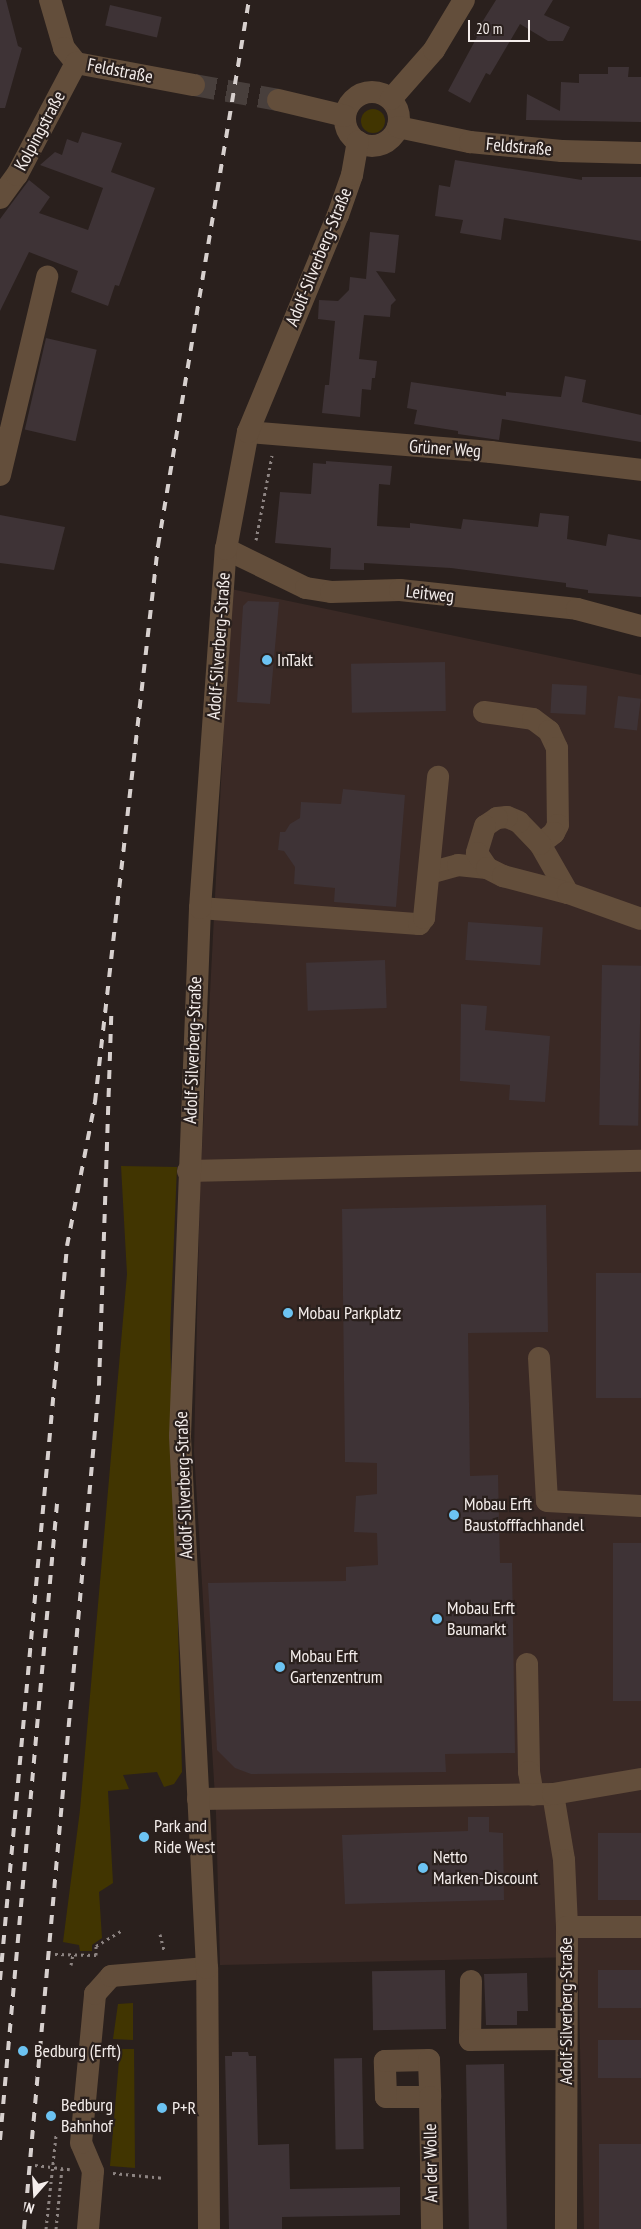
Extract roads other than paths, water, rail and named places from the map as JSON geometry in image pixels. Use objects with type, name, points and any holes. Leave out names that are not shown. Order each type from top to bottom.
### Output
[{"type":"street","points":[[50,0],[64,48],[76,63]]},
{"type":"street","points":[[391,99],[434,50],[464,0]]},
{"type":"street","name":"Feldstraße","points":[[76,63],[194,85]]},
{"type":"street","name":"Kolpingstraße","points":[[0,198],[17,175],[76,63]]},
{"type":"street","points":[[366,92],[380,93],[391,99],[398,109],[398,127],[383,144],[367,146],[358,142],[349,134],[344,116],[350,102],[366,92]]},
{"type":"street","points":[[278,100],[344,116]]},
{"type":"street","name":"Feldstraße","points":[[398,127],[479,143],[562,151],[641,153]]},
{"type":"street","name":"Adolf-Silverberg-Straße","points":[[209,2229],[207,1968],[180,1436],[188,1171],[200,908],[226,549],[248,432],[338,215],[352,175],[358,142]]},
{"type":"street","points":[[0,474],[47,277]]},
{"type":"street","name":"Grüner Weg","points":[[248,432],[491,452],[641,470]]},
{"type":"street","name":"Leitweg","points":[[226,549],[252,560],[306,588],[331,592],[400,590],[568,608],[641,626]]},
{"type":"street","points":[[484,712],[533,719],[549,731],[557,748],[558,825],[554,833],[540,844]]},
{"type":"street","points":[[200,908],[412,926],[424,918],[438,777]]},
{"type":"street","points":[[487,868],[477,853],[479,837],[485,826],[497,818],[507,817],[519,822],[540,844],[568,893]]},
{"type":"street","points":[[429,873],[458,865],[487,868],[502,876],[568,893],[641,919]]},
{"type":"street","points":[[188,1171],[641,1161]]},
{"type":"street","points":[[539,1358],[547,1501],[641,1506]]},
{"type":"street","name":"Adolf-Silverberg-Straße","points":[[527,1664],[529,1772],[543,1794],[564,1860],[567,1927],[566,2229]]},
{"type":"street","points":[[198,1799],[543,1794],[641,1779]]},
{"type":"street","points":[[567,1927],[641,1927]]},
{"type":"street","points":[[88,2229],[93,2171],[81,2143],[95,1994],[112,1976],[207,1968]]},
{"type":"street","points":[[471,1981],[470,2040],[566,2039]]},
{"type":"street","name":"An der Wolle","points":[[430,2097],[432,2229]]},
{"type":"tunnel","points":[[194,85],[278,100]]},
{"type":"railway","points":[[0,1980],[67,1246],[95,1102],[158,546],[249,0]]},
{"type":"railway","points":[[24,2229],[99,1385],[111,1015]]},
{"type":"railway","points":[[0,2140],[57,1504]]},
{"type":"place","name":"InTakt","points":[[267,660]]},
{"type":"place","name":"Mobau Parkplatz","points":[[288,1313]]},
{"type":"place","name":"Mobau Erft Baustofffachhandel","points":[[454,1515]]},
{"type":"place","name":"Mobau Erft Baumarkt","points":[[437,1619]]},
{"type":"place","name":"Mobau Erft Gartenzentrum","points":[[280,1667]]},
{"type":"place","name":"Park and Ride West","points":[[144,1837]]},
{"type":"place","name":"Netto Marken-Discount","points":[[423,1868]]},
{"type":"place","name":"Bedburg (Erft)","points":[[23,2051]]},
{"type":"place","name":"P+R","points":[[162,2108]]},
{"type":"place","name":"Bedburg Bahnhof","points":[[51,2116]]}]
